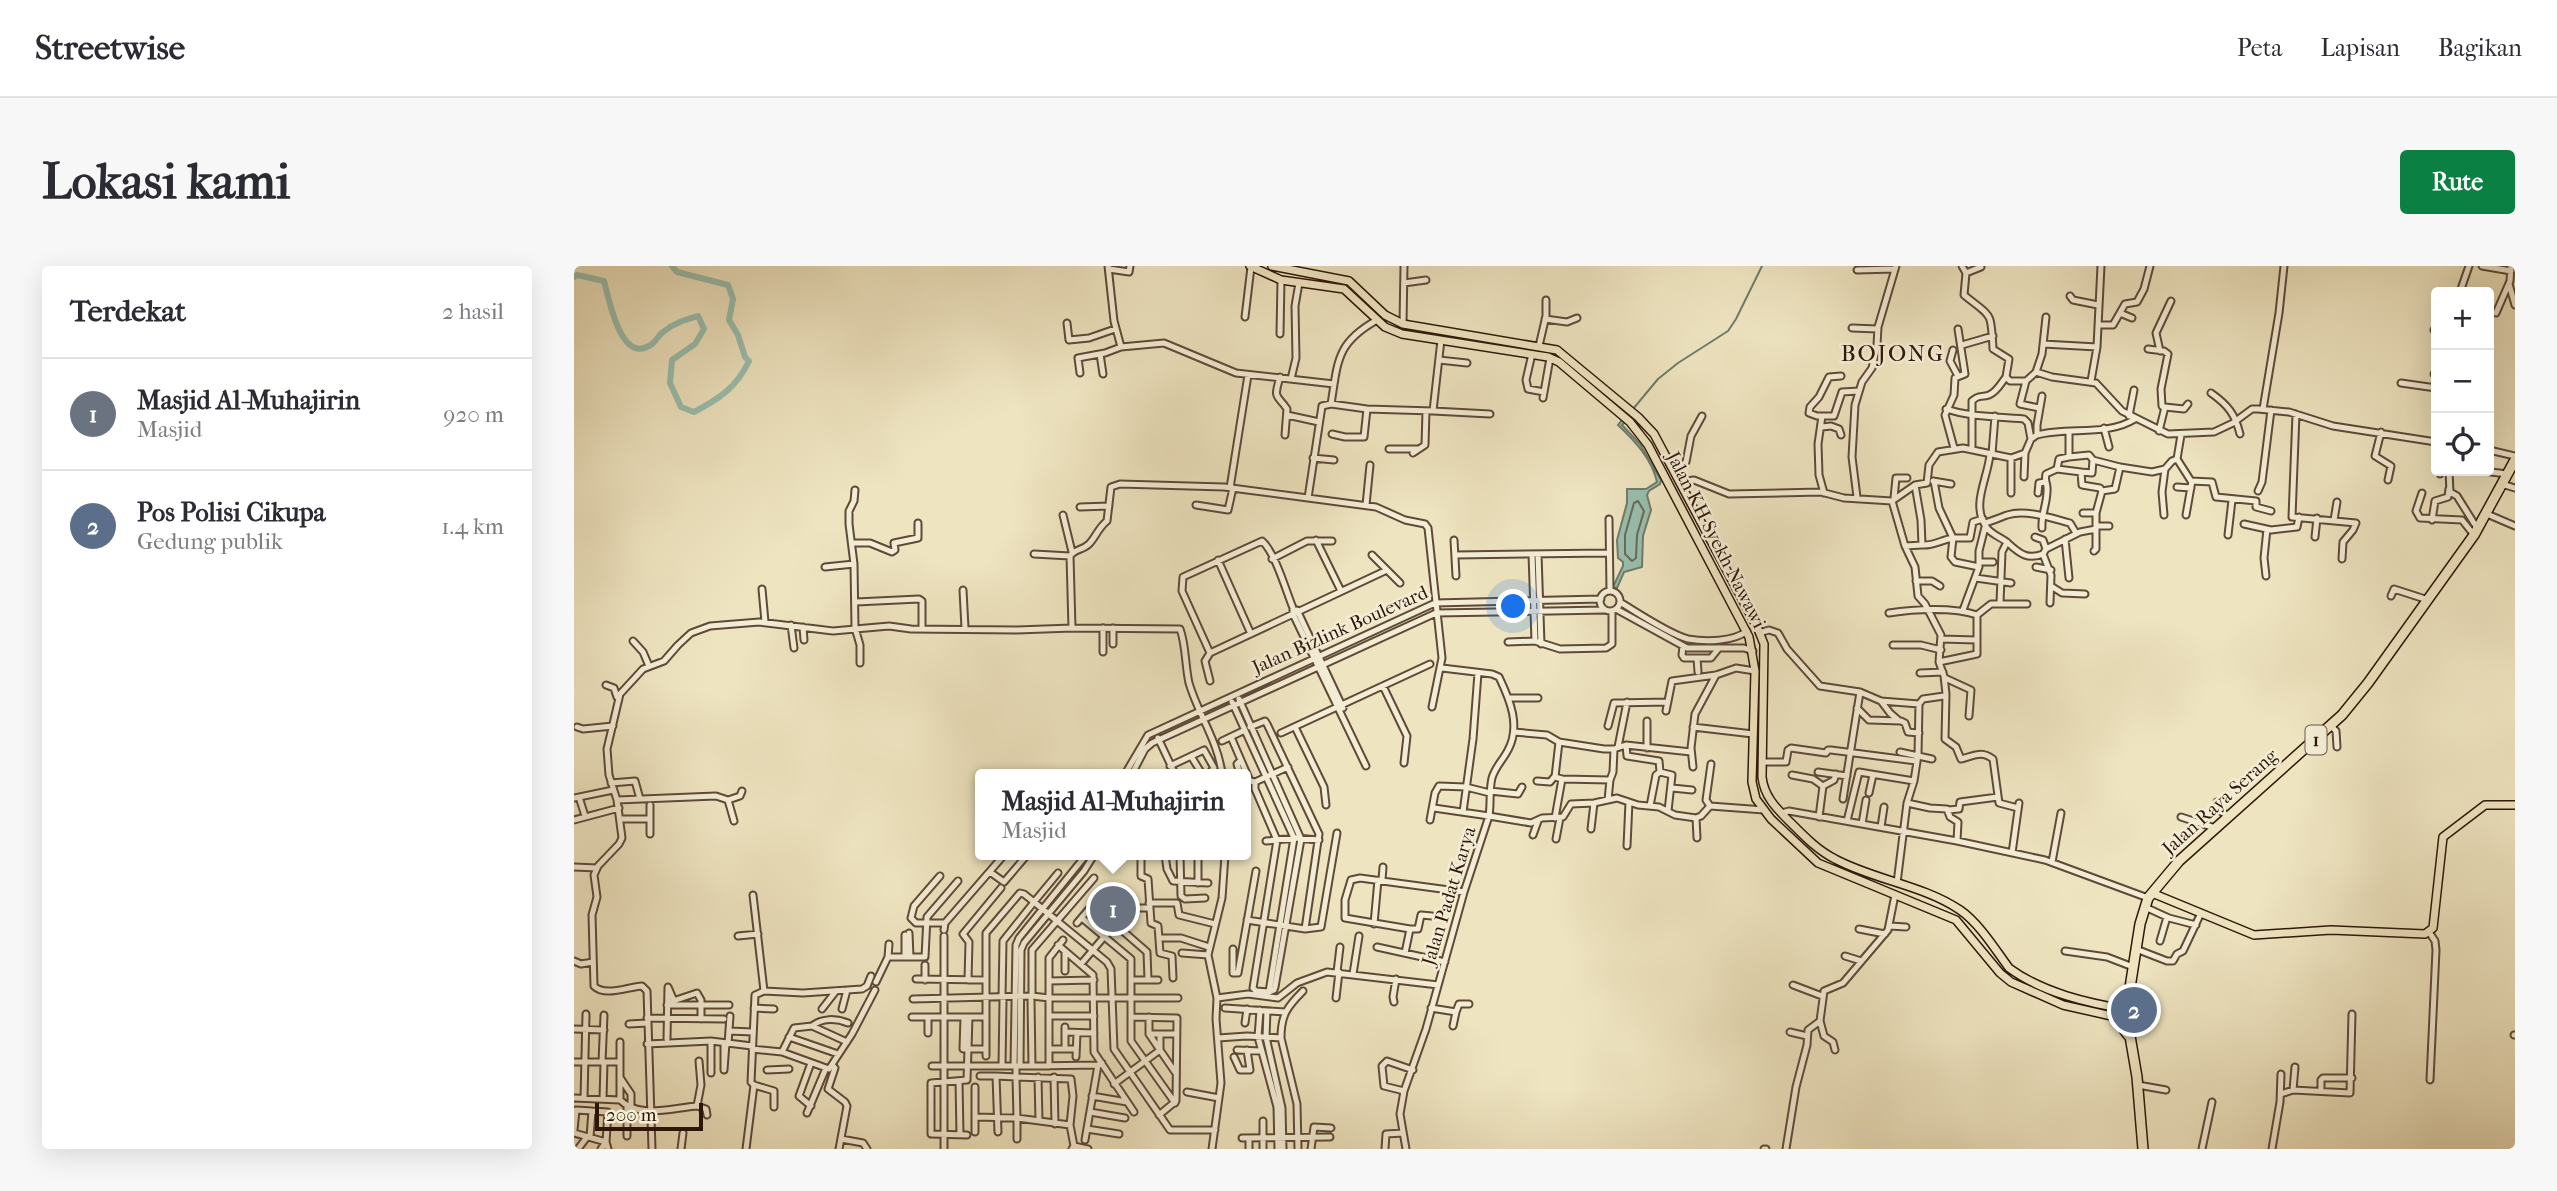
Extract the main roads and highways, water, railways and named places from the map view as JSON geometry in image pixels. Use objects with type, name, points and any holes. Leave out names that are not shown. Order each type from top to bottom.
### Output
[{"type":"highway","name":"Jalan Raya Serang","points":[[2143,1149],[2138,1085],[2130,1036],[2129,995],[2148,899],[2179,861],[2331,726],[2368,683],[2476,532],[2515,458]]},
{"type":"highway","points":[[2129,995],[2115,1012],[2130,1036]]},
{"type":"main road","name":"Jalan KH Syekh Nawawi","points":[[1250,266],[1281,280],[1344,289],[1385,327],[1402,334],[1441,340],[1463,339],[1539,346],[1557,350],[1643,421],[1654,434],[1675,472],[1759,633],[1765,650],[1763,788],[1781,813],[1810,842],[1831,857],[1962,911],[2009,968],[2018,975],[2065,996],[2115,1012]]},
{"type":"main road","name":"Jalan KH Syekh Nawawi","points":[[1272,266],[1306,269],[1349,281],[1385,315],[1403,324],[1550,358],[1559,362],[1630,422],[1648,445],[1747,631],[1755,671],[1751,772],[1756,799],[1764,810],[1818,863],[1955,920],[2000,973],[2011,982],[2063,1005],[2115,1012]]},
{"type":"main road","points":[[2148,899],[2201,913],[2253,935],[2331,930],[2416,934],[2429,932],[2434,919],[2443,837],[2485,805],[2515,804]]},
{"type":"main road","points":[[2011,982],[2018,975]]},
{"type":"main road","points":[[2115,1012],[2129,1015]]},
{"type":"water","points":[[1622,420],[1625,422],[1622,425],[1640,444],[1661,480],[1647,495],[1651,510],[1643,536],[1642,567],[1624,572],[1617,588],[1613,587],[1623,562],[1618,558],[1617,540],[1627,503],[1627,489],[1646,489],[1657,482],[1647,458],[1618,425]]},
{"type":"waterway","points":[[574,277],[577,275],[604,281],[618,328],[632,346],[641,349],[652,344],[671,326],[698,316],[704,329],[695,344],[672,360],[670,383],[681,407],[694,412],[726,391],[739,378],[749,361],[729,320],[733,299],[728,285],[677,272],[672,266]]},
{"type":"waterway","points":[[1633,409],[1658,379],[1728,331],[1762,266]]},
{"type":"place","name":"Masjid Al-Muhajirin","points":[[1113,909]]},
{"type":"place","name":"Pos Polisi Cikupa","points":[[2134,1010]]},
{"type":"district","name":"BOJONG","points":[[1893,353]]}]
